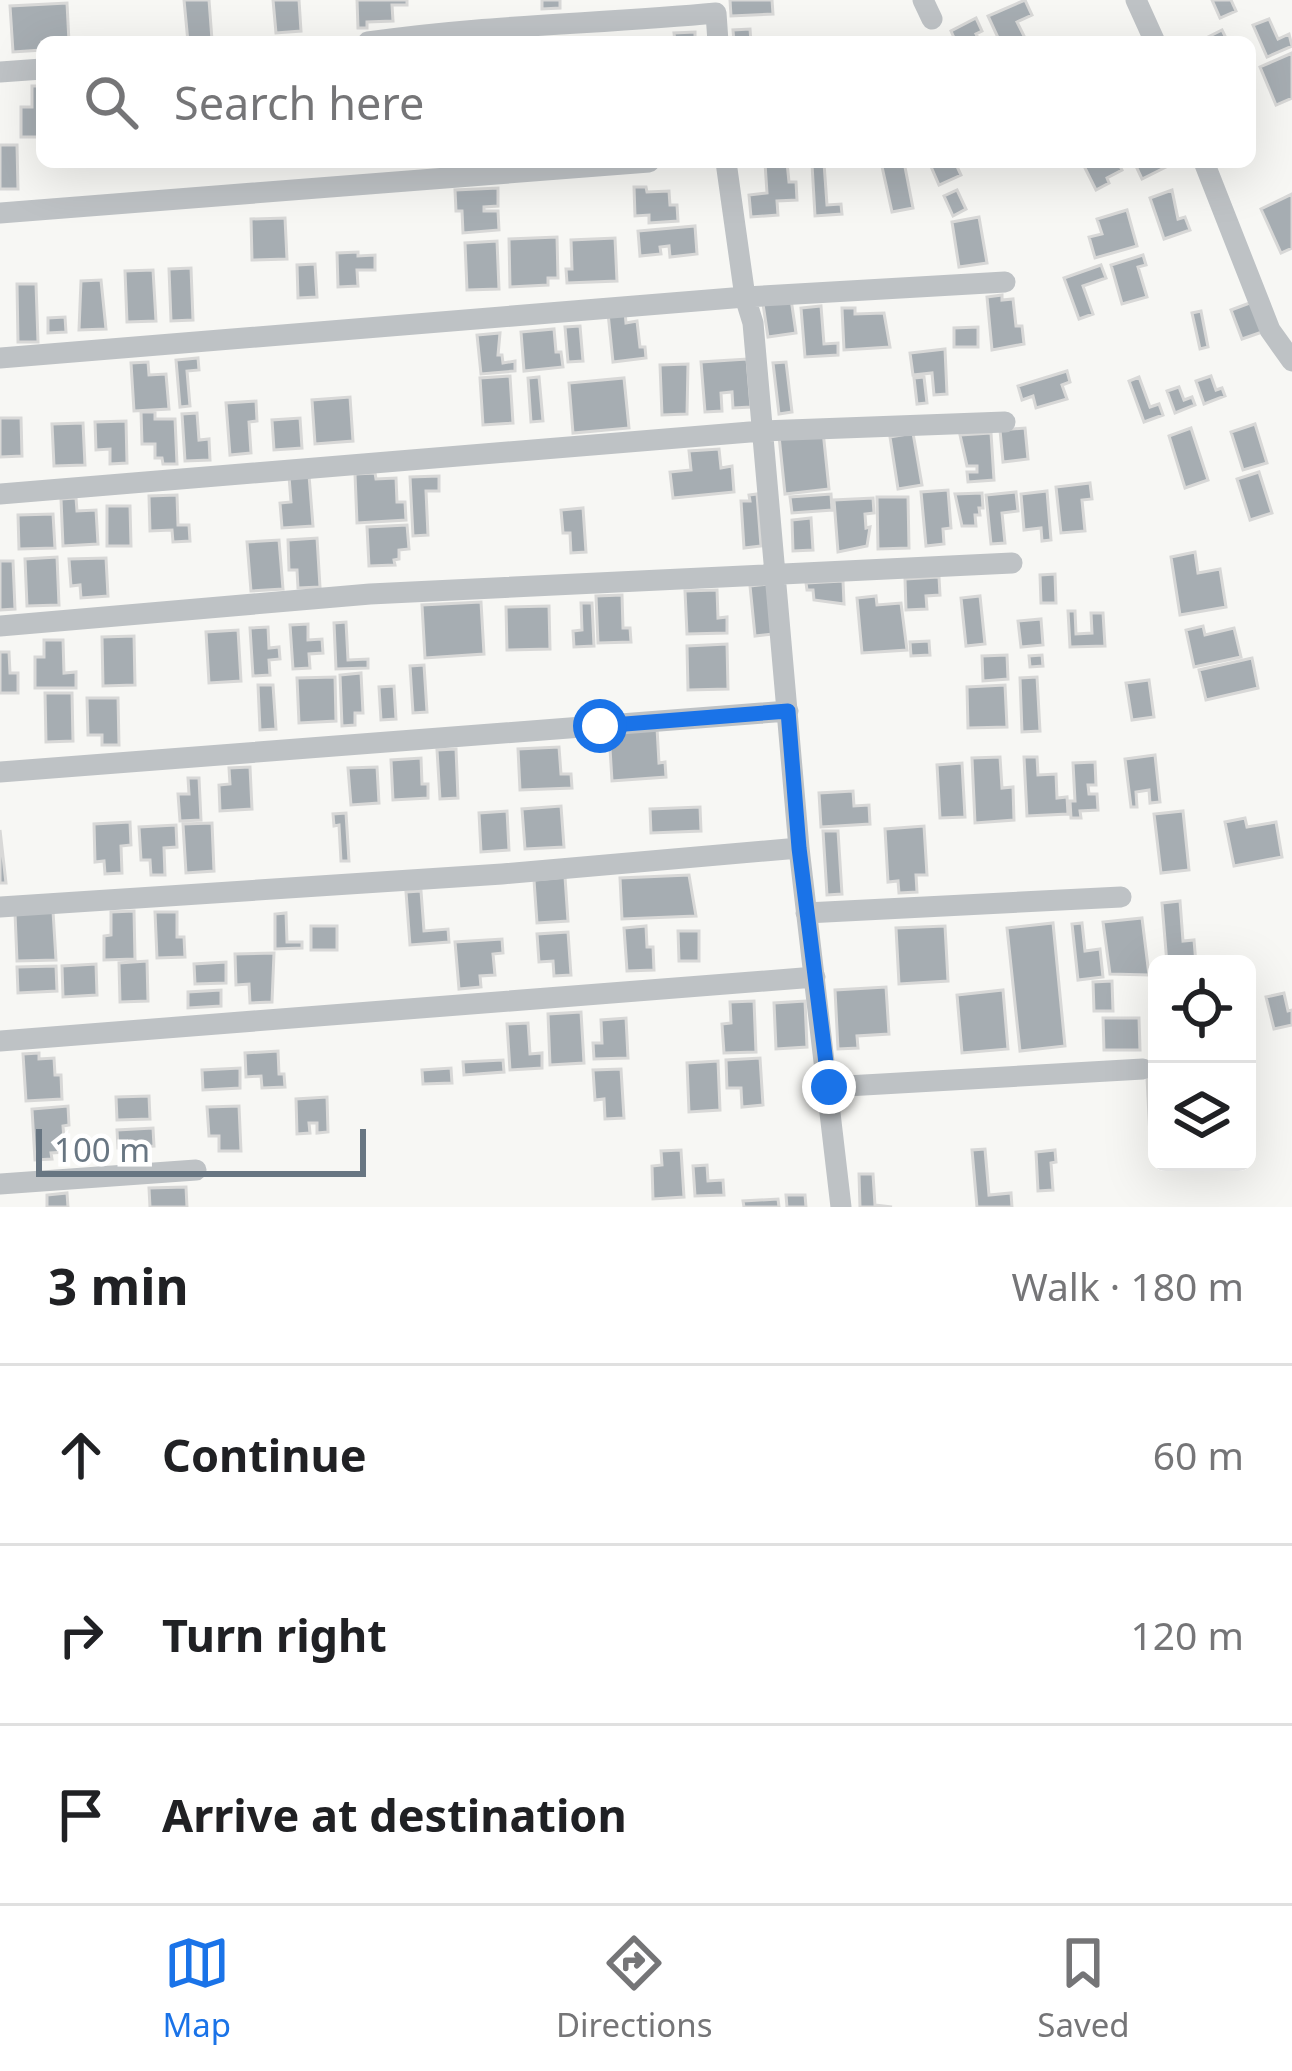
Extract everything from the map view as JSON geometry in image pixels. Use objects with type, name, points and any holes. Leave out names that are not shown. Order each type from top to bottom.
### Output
[{"type":"street","points":[[1136,0],[1153,36]]},
{"type":"street","points":[[410,36],[574,26],[715,7]]},
{"type":"street","points":[[0,72],[36,69]]},
{"type":"street","points":[[0,213],[573,168]]},
{"type":"street","points":[[727,168],[753,323],[799,848],[841,1207]]},
{"type":"street","points":[[1206,168],[1270,330],[1292,361]]},
{"type":"street","points":[[0,358],[745,297],[1005,282]]},
{"type":"street","points":[[0,494],[762,431],[1005,422]]},
{"type":"street","points":[[0,626],[370,594],[1012,563]]},
{"type":"street","points":[[0,772],[788,711]]},
{"type":"street","points":[[0,907],[502,874],[799,848]]},
{"type":"street","points":[[806,913],[1121,897]]},
{"type":"street","points":[[0,1041],[815,977]]},
{"type":"street","points":[[829,1087],[1143,1069]]},
{"type":"street","points":[[0,1184],[196,1170]]},
{"type":"building","points":[[184,0],[209,0],[212,36],[187,36]]},
{"type":"building","points":[[273,0],[299,0],[301,31],[276,33]]},
{"type":"building","points":[[357,0],[407,0],[407,5],[392,5],[393,21],[367,22],[367,28],[358,28]]},
{"type":"building","points":[[542,0],[560,0],[560,8],[542,9]]},
{"type":"building","points":[[730,0],[772,0],[773,14],[731,16]]},
{"type":"building","points":[[1025,0],[1032,15],[1017,22],[1024,36],[997,36],[988,16]]},
{"type":"building","points":[[1212,0],[1231,0],[1236,11],[1220,18]]},
{"type":"building","points":[[67,3],[69,36],[36,36],[36,50],[13,52],[10,6]]},
{"type":"building","points":[[976,18],[982,31],[977,36],[953,36],[951,31]]},
{"type":"building","points":[[1269,19],[1278,39],[1289,34],[1292,46],[1267,57],[1253,25]]},
{"type":"building","points":[[750,29],[751,36],[734,36],[733,30]]},
{"type":"building","points":[[1292,53],[1292,98],[1276,105],[1260,67]]},
{"type":"building","points":[[32,86],[36,86],[36,137],[21,137],[21,107],[32,107]]},
{"type":"building","points":[[0,145],[17,145],[18,189],[0,189]]},
{"type":"building","points":[[765,168],[788,168],[789,182],[796,182],[797,200],[777,201],[778,215],[751,217],[749,195],[767,193]]},
{"type":"building","points":[[812,168],[824,168],[827,205],[841,204],[842,214],[815,216]]},
{"type":"building","points":[[882,168],[905,168],[913,208],[892,212]]},
{"type":"building","points":[[932,168],[958,168],[961,175],[939,185]]},
{"type":"building","points":[[1085,168],[1121,168],[1107,178],[1109,183],[1096,190]]},
{"type":"building","points":[[1137,168],[1164,168],[1142,179]]},
{"type":"building","points":[[634,187],[669,191],[670,205],[677,205],[678,221],[649,223],[649,215],[635,216]]},
{"type":"building","points":[[498,188],[498,206],[484,207],[484,211],[498,211],[499,230],[463,233],[455,190]]},
{"type":"building","points":[[957,190],[966,209],[953,216],[944,196]]},
{"type":"building","points":[[1172,190],[1178,219],[1185,217],[1190,230],[1164,239],[1150,198]]},
{"type":"building","points":[[1292,194],[1292,248],[1281,253],[1261,209]]},
{"type":"building","points":[[1127,210],[1137,246],[1095,258],[1089,237],[1102,234],[1097,219]]},
{"type":"building","points":[[979,217],[987,263],[959,267],[952,222]]},
{"type":"building","points":[[285,218],[287,259],[252,260],[251,219]]},
{"type":"building","points":[[695,226],[697,254],[670,257],[669,246],[660,247],[661,254],[640,256],[638,231]]},
{"type":"building","points":[[557,237],[558,278],[548,278],[548,285],[510,287],[509,239]]},
{"type":"building","points":[[615,238],[617,281],[567,283],[566,269],[572,269],[571,240]]},
{"type":"building","points":[[497,241],[499,289],[467,290],[465,243]]},
{"type":"building","points":[[358,252],[358,256],[375,255],[375,270],[357,270],[358,286],[338,287],[337,253]]},
{"type":"building","points":[[1143,255],[1146,265],[1138,267],[1147,297],[1122,304],[1111,265]]},
{"type":"building","points":[[315,264],[317,297],[298,298],[297,265]]},
{"type":"building","points":[[1101,265],[1106,278],[1083,286],[1093,314],[1079,319],[1064,278]]},
{"type":"building","points":[[191,268],[193,320],[171,321],[169,269]]},
{"type":"building","points":[[153,270],[156,321],[127,322],[125,271]]},
{"type":"building","points":[[101,280],[106,329],[79,330],[81,281]]},
{"type":"building","points":[[17,284],[36,284],[38,342],[18,342]]},
{"type":"building","points":[[1002,295],[1002,300],[1013,299],[1024,344],[992,350],[987,297]]},
{"type":"building","points":[[791,299],[796,333],[768,337],[763,304]]},
{"type":"building","points":[[1255,301],[1265,331],[1242,339],[1231,310]]},
{"type":"building","points":[[821,306],[824,344],[838,343],[838,355],[805,357],[801,308]]},
{"type":"building","points":[[842,308],[855,308],[855,314],[884,313],[890,347],[844,350]]},
{"type":"building","points":[[625,311],[626,323],[637,321],[646,358],[613,362],[608,313]]},
{"type":"building","points":[[1201,311],[1208,347],[1200,349],[1192,313]]},
{"type":"building","points":[[65,317],[66,332],[48,333],[48,318]]},
{"type":"building","points":[[580,326],[583,361],[568,362],[565,327]]},
{"type":"building","points":[[978,327],[978,347],[954,347],[954,328]]},
{"type":"building","points":[[554,329],[563,367],[524,371],[521,332]]},
{"type":"building","points":[[500,333],[498,355],[503,363],[515,361],[515,371],[481,374],[477,335]]},
{"type":"building","points":[[945,349],[947,394],[934,395],[932,373],[913,375],[910,353]]},
{"type":"building","points":[[198,358],[199,370],[187,371],[190,406],[180,407],[176,360]]},
{"type":"building","points":[[747,359],[751,407],[733,408],[732,392],[721,393],[722,411],[705,412],[701,362]]},
{"type":"building","points":[[148,362],[149,375],[166,374],[169,409],[134,411],[131,363]]},
{"type":"building","points":[[786,362],[792,412],[779,414],[773,363]]},
{"type":"building","points":[[688,364],[687,414],[662,415],[660,365]]},
{"type":"building","points":[[1067,371],[1070,382],[1062,385],[1067,399],[1036,408],[1033,396],[1022,400],[1018,386]]},
{"type":"building","points":[[510,376],[513,423],[483,425],[480,378]]},
{"type":"building","points":[[1211,376],[1216,390],[1222,388],[1225,396],[1204,404],[1196,381]]},
{"type":"building","points":[[539,377],[543,421],[531,422],[528,378]]},
{"type":"building","points":[[924,377],[927,403],[917,404],[914,378]]},
{"type":"building","points":[[1139,377],[1150,407],[1159,404],[1163,415],[1144,422],[1129,381]]},
{"type":"building","points":[[624,378],[629,428],[573,433],[569,383]]},
{"type":"building","points":[[1179,387],[1184,400],[1192,397],[1195,405],[1175,413],[1167,391]]},
{"type":"building","points":[[350,397],[353,441],[315,444],[312,400]]},
{"type":"building","points":[[256,401],[257,421],[249,422],[251,453],[230,455],[226,403]]},
{"type":"building","points":[[141,412],[155,412],[155,419],[175,419],[177,464],[163,464],[162,458],[155,458],[155,444],[142,444]]},
{"type":"building","points":[[197,413],[199,440],[209,439],[210,460],[185,461],[182,414]]},
{"type":"building","points":[[0,418],[21,418],[22,456],[0,457]]},
{"type":"building","points":[[300,418],[302,448],[274,450],[272,420]]},
{"type":"building","points":[[126,421],[127,463],[110,464],[110,449],[96,450],[95,422]]},
{"type":"building","points":[[83,423],[85,465],[54,466],[52,424]]},
{"type":"building","points":[[1255,424],[1267,463],[1243,470],[1231,432]]},
{"type":"building","points":[[1025,428],[1028,459],[1003,462],[1000,430]]},
{"type":"building","points":[[1191,428],[1208,480],[1185,488],[1169,436]]},
{"type":"building","points":[[823,431],[829,489],[785,494],[779,436]]},
{"type":"building","points":[[913,433],[922,485],[898,489],[890,437]]},
{"type":"building","points":[[991,433],[994,480],[968,482],[967,472],[977,472],[977,466],[967,466],[960,435]]},
{"type":"building","points":[[719,449],[721,468],[732,466],[734,492],[673,498],[670,472],[691,470],[689,451]]},
{"type":"building","points":[[1259,472],[1272,513],[1250,520],[1237,479]]},
{"type":"building","points":[[375,473],[376,479],[396,478],[397,502],[405,502],[406,520],[357,523],[355,474]]},
{"type":"building","points":[[309,475],[313,526],[282,528],[280,503],[291,502],[289,476]]},
{"type":"building","points":[[439,476],[439,491],[426,491],[428,535],[413,536],[410,477]]},
{"type":"building","points":[[1090,483],[1092,499],[1082,500],[1085,531],[1061,533],[1056,487]]},
{"type":"building","points":[[948,490],[951,528],[943,529],[944,544],[926,546],[921,492]]},
{"type":"building","points":[[1047,491],[1051,540],[1042,541],[1041,528],[1024,530],[1021,494]]},
{"type":"building","points":[[1016,492],[1018,511],[1002,513],[1005,543],[991,544],[986,495]]},
{"type":"building","points":[[982,493],[983,508],[975,515],[976,526],[962,526],[955,494]]},
{"type":"building","points":[[757,494],[761,546],[744,548],[741,501],[750,501],[749,495]]},
{"type":"building","points":[[831,494],[832,510],[792,513],[790,497]]},
{"type":"building","points":[[177,495],[178,525],[189,525],[190,541],[173,542],[172,530],[150,531],[149,496]]},
{"type":"building","points":[[877,497],[908,497],[909,548],[878,549]]},
{"type":"building","points":[[76,498],[77,511],[96,510],[98,544],[63,546],[61,499]]},
{"type":"building","points":[[873,498],[874,513],[865,514],[866,528],[870,527],[867,546],[838,552],[834,500]]},
{"type":"building","points":[[107,506],[130,506],[131,546],[107,546]]},
{"type":"building","points":[[583,508],[586,552],[571,553],[561,510]]},
{"type":"building","points":[[53,514],[55,548],[19,549],[18,515]]},
{"type":"building","points":[[811,518],[813,550],[793,551],[792,520]]},
{"type":"building","points":[[407,525],[409,549],[399,550],[395,565],[369,566],[367,527]]},
{"type":"building","points":[[317,538],[320,587],[298,588],[297,570],[289,570],[288,540]]},
{"type":"building","points":[[279,540],[283,589],[251,591],[247,542]]},
{"type":"building","points":[[1195,552],[1198,573],[1220,569],[1226,607],[1180,615],[1171,557]]},
{"type":"building","points":[[57,557],[59,605],[27,606],[25,559]]},
{"type":"building","points":[[106,558],[108,596],[81,598],[80,585],[71,586],[69,559]]},
{"type":"building","points":[[0,561],[13,561],[15,609],[0,610]]},
{"type":"building","points":[[1055,574],[1056,603],[1041,603],[1040,575]]},
{"type":"building","points":[[939,577],[940,595],[926,596],[927,609],[906,610],[905,579]]},
{"type":"building","points":[[843,581],[844,604],[814,600],[813,590],[807,590],[806,583]]},
{"type":"building","points":[[768,584],[773,634],[755,636],[750,586]]},
{"type":"building","points":[[717,590],[718,618],[727,617],[727,633],[687,634],[685,591]]},
{"type":"building","points":[[622,595],[623,628],[630,628],[631,642],[598,643],[596,596]]},
{"type":"building","points":[[876,596],[877,605],[901,603],[907,650],[862,653],[857,598]]},
{"type":"building","points":[[980,596],[985,644],[966,646],[961,598]]},
{"type":"building","points":[[481,602],[484,654],[425,658],[422,605]]},
{"type":"building","points":[[581,603],[592,603],[594,646],[574,647],[573,631],[582,630]]},
{"type":"building","points":[[549,606],[550,649],[507,650],[506,607]]},
{"type":"building","points":[[1068,611],[1075,611],[1076,634],[1092,633],[1091,613],[1103,613],[1105,646],[1070,647]]},
{"type":"building","points":[[1041,619],[1043,645],[1021,647],[1018,621]]},
{"type":"building","points":[[346,622],[348,660],[368,659],[368,668],[336,669],[334,623]]},
{"type":"building","points":[[308,624],[308,640],[322,639],[323,653],[309,654],[310,668],[293,669],[290,625]]},
{"type":"building","points":[[1203,626],[1205,635],[1234,628],[1241,657],[1194,667],[1186,630]]},
{"type":"building","points":[[268,627],[269,648],[279,647],[280,659],[269,660],[270,675],[253,676],[250,628]]},
{"type":"building","points":[[238,630],[241,681],[209,683],[206,632]]},
{"type":"building","points":[[134,636],[135,685],[103,686],[102,637]]},
{"type":"building","points":[[44,640],[63,640],[64,673],[76,672],[76,688],[35,688],[35,657],[44,657]]},
{"type":"building","points":[[929,641],[930,655],[911,656],[910,642]]},
{"type":"building","points":[[727,644],[728,689],[688,690],[687,646]]},
{"type":"building","points":[[0,652],[9,652],[10,673],[18,673],[18,693],[0,693]]},
{"type":"building","points":[[1007,655],[1008,679],[983,681],[982,656]]},
{"type":"building","points":[[1042,655],[1043,666],[1030,667],[1029,656]]},
{"type":"building","points":[[1252,658],[1258,688],[1206,700],[1199,670]]},
{"type":"building","points":[[424,665],[427,712],[413,713],[410,666]]},
{"type":"building","points":[[361,673],[363,713],[355,713],[355,725],[342,726],[340,675]]},
{"type":"building","points":[[335,677],[336,721],[299,723],[297,678]]},
{"type":"building","points":[[1037,677],[1040,731],[1022,732],[1020,678]]},
{"type":"building","points":[[1149,680],[1154,717],[1132,720],[1126,683]]},
{"type":"building","points":[[258,685],[273,685],[276,729],[260,730]]},
{"type":"building","points":[[1005,685],[1007,727],[968,728],[967,687]]},
{"type":"building","points":[[394,686],[396,719],[381,720],[379,687]]},
{"type":"building","points":[[45,693],[72,693],[73,741],[46,742]]},
{"type":"building","points":[[87,698],[118,698],[119,745],[102,745],[102,735],[88,735]]},
{"type":"building","points":[[657,728],[659,763],[665,762],[666,777],[612,781],[609,732]]},
{"type":"building","points":[[559,747],[561,774],[571,774],[572,788],[520,790],[518,749]]},
{"type":"building","points":[[456,749],[458,798],[440,799],[437,750]]},
{"type":"building","points":[[1155,755],[1160,802],[1150,803],[1149,790],[1136,792],[1137,807],[1131,807],[1125,759]]},
{"type":"building","points":[[1000,757],[1002,788],[1013,787],[1014,820],[975,823],[972,758]]},
{"type":"building","points":[[1024,757],[1037,757],[1038,775],[1056,774],[1057,798],[1067,797],[1068,814],[1027,816]]},
{"type":"building","points":[[421,758],[428,798],[393,800],[391,760]]},
{"type":"building","points":[[1095,762],[1096,785],[1088,785],[1089,794],[1097,794],[1098,810],[1080,811],[1081,818],[1071,818],[1073,763]]},
{"type":"building","points":[[962,763],[965,817],[940,818],[937,765]]},
{"type":"building","points":[[250,767],[252,809],[220,811],[219,785],[230,784],[229,768]]},
{"type":"building","points":[[377,767],[379,803],[351,805],[348,768]]},
{"type":"building","points":[[188,778],[199,778],[201,820],[180,821],[178,794],[189,794]]},
{"type":"building","points":[[853,791],[854,806],[869,805],[870,824],[821,827],[819,793]]},
{"type":"building","points":[[561,806],[564,847],[525,849],[522,809]]},
{"type":"building","points":[[700,807],[701,831],[651,833],[650,809]]},
{"type":"building","points":[[507,811],[509,850],[481,852],[479,813]]},
{"type":"building","points":[[1183,811],[1189,870],[1161,873],[1154,814]]},
{"type":"building","points":[[346,813],[349,861],[341,861],[339,825],[334,826],[333,814]]},
{"type":"building","points":[[1245,818],[1247,827],[1276,822],[1282,857],[1234,866],[1225,822]]},
{"type":"building","points":[[130,822],[131,845],[121,846],[122,873],[105,874],[104,861],[95,862],[94,824]]},
{"type":"building","points":[[212,823],[214,871],[186,873],[183,824]]},
{"type":"building","points":[[176,825],[177,847],[164,848],[165,875],[151,875],[150,860],[141,860],[139,827]]},
{"type":"building","points":[[924,826],[927,875],[916,875],[917,892],[899,893],[898,881],[888,882],[885,829]]},
{"type":"building","points":[[0,830],[6,883],[0,883]]},
{"type":"building","points":[[823,831],[838,831],[842,894],[827,895]]},
{"type":"building","points":[[689,875],[696,916],[622,919],[620,878]]},
{"type":"building","points":[[565,877],[568,921],[537,923],[534,880]]},
{"type":"building","points":[[421,891],[424,931],[448,929],[449,942],[410,945],[406,892]]},
{"type":"building","points":[[1180,901],[1183,941],[1194,940],[1195,955],[1166,955],[1162,903]]},
{"type":"building","points":[[53,911],[56,960],[17,961],[15,913]]},
{"type":"building","points":[[134,911],[135,959],[104,960],[111,912]]},
{"type":"building","points":[[155,912],[177,912],[177,937],[184,937],[185,957],[157,958]]},
{"type":"building","points":[[286,913],[287,942],[302,942],[302,948],[275,949],[275,914]]},
{"type":"building","points":[[1142,918],[1148,975],[1110,974],[1103,922]]},
{"type":"building","points":[[1053,923],[1065,1046],[1020,1051],[1007,928]]},
{"type":"building","points":[[1082,923],[1085,951],[1100,949],[1103,977],[1078,980],[1072,924]]},
{"type":"building","points":[[311,926],[337,926],[337,950],[311,950]]},
{"type":"building","points":[[646,926],[654,970],[627,971],[624,928]]},
{"type":"building","points":[[945,926],[948,981],[899,984],[896,928]]},
{"type":"building","points":[[678,931],[699,931],[699,961],[679,961]]},
{"type":"building","points":[[568,932],[571,975],[554,976],[553,961],[539,962],[537,934]]},
{"type":"building","points":[[502,939],[503,953],[493,954],[495,975],[480,976],[481,987],[459,989],[455,942]]},
{"type":"building","points":[[274,953],[272,1002],[250,1003],[249,984],[236,985],[235,954]]},
{"type":"building","points":[[147,961],[148,1001],[120,1002],[119,963]]},
{"type":"building","points":[[226,962],[226,983],[195,984],[194,964]]},
{"type":"building","points":[[96,964],[97,995],[63,997],[62,966]]},
{"type":"building","points":[[56,966],[57,991],[18,993],[17,967]]},
{"type":"building","points":[[1112,981],[1113,1011],[1094,1011],[1093,982]]},
{"type":"building","points":[[886,987],[889,1034],[857,1036],[858,1048],[838,1049],[835,990]]},
{"type":"building","points":[[221,990],[221,1006],[188,1008],[188,992]]},
{"type":"building","points":[[1003,990],[1008,1049],[962,1053],[957,995]]},
{"type":"building","points":[[1284,993],[1288,1011],[1292,1010],[1292,1025],[1274,1029],[1266,997]]},
{"type":"building","points":[[754,1001],[756,1052],[724,1053],[722,1024],[731,1023],[730,1002]]},
{"type":"building","points":[[805,1001],[807,1047],[776,1049],[774,1003]]},
{"type":"building","points":[[581,1012],[584,1063],[550,1065],[548,1014]]},
{"type":"building","points":[[626,1018],[628,1058],[594,1059],[593,1043],[602,1043],[601,1020]]},
{"type":"building","points":[[1103,1018],[1139,1018],[1140,1050],[1104,1050]]},
{"type":"building","points":[[528,1023],[530,1054],[542,1053],[542,1068],[510,1070],[507,1024]]},
{"type":"building","points":[[278,1051],[285,1087],[262,1088],[261,1076],[246,1077],[245,1053]]},
{"type":"building","points":[[39,1053],[39,1059],[54,1058],[55,1075],[61,1075],[62,1099],[26,1101],[23,1054]]},
{"type":"building","points":[[760,1058],[763,1105],[742,1107],[741,1088],[727,1088],[726,1060]]},
{"type":"building","points":[[503,1060],[504,1072],[464,1075],[463,1062]]},
{"type":"building","points":[[718,1061],[720,1110],[689,1112],[687,1063]]},
{"type":"building","points":[[240,1068],[240,1088],[203,1090],[202,1070]]},
{"type":"building","points":[[451,1068],[452,1083],[423,1084],[422,1070]]},
{"type":"building","points":[[621,1069],[624,1118],[605,1119],[604,1099],[595,1100],[593,1070]]},
{"type":"building","points":[[149,1096],[150,1119],[117,1120],[116,1097]]},
{"type":"building","points":[[327,1097],[328,1132],[317,1133],[317,1123],[309,1123],[310,1133],[297,1134],[296,1099]]},
{"type":"building","points":[[68,1106],[69,1125],[63,1126],[65,1152],[35,1160],[32,1109]]},
{"type":"building","points":[[239,1106],[241,1151],[219,1151],[219,1136],[209,1136],[207,1107]]},
{"type":"building","points":[[153,1128],[154,1146],[118,1148],[117,1130]]},
{"type":"building","points":[[985,1149],[989,1195],[1011,1193],[1012,1207],[977,1207],[972,1150]]},
{"type":"building","points":[[681,1150],[684,1197],[653,1199],[652,1166],[662,1165],[661,1151]]},
{"type":"building","points":[[1055,1150],[1053,1190],[1038,1191],[1036,1152]]},
{"type":"building","points":[[707,1165],[708,1181],[723,1180],[724,1195],[695,1196],[693,1166]]},
{"type":"building","points":[[859,1174],[873,1174],[875,1205],[892,1207],[860,1207]]},
{"type":"building","points":[[186,1187],[187,1207],[150,1207],[149,1188]]},
{"type":"building","points":[[67,1193],[68,1207],[47,1207],[47,1195]]},
{"type":"building","points":[[786,1195],[805,1195],[806,1207],[787,1207]]},
{"type":"building","points":[[778,1199],[779,1207],[744,1207],[743,1201]]},
{"type":"route","points":[[600,726],[788,711],[799,848],[829,1087]]}]
